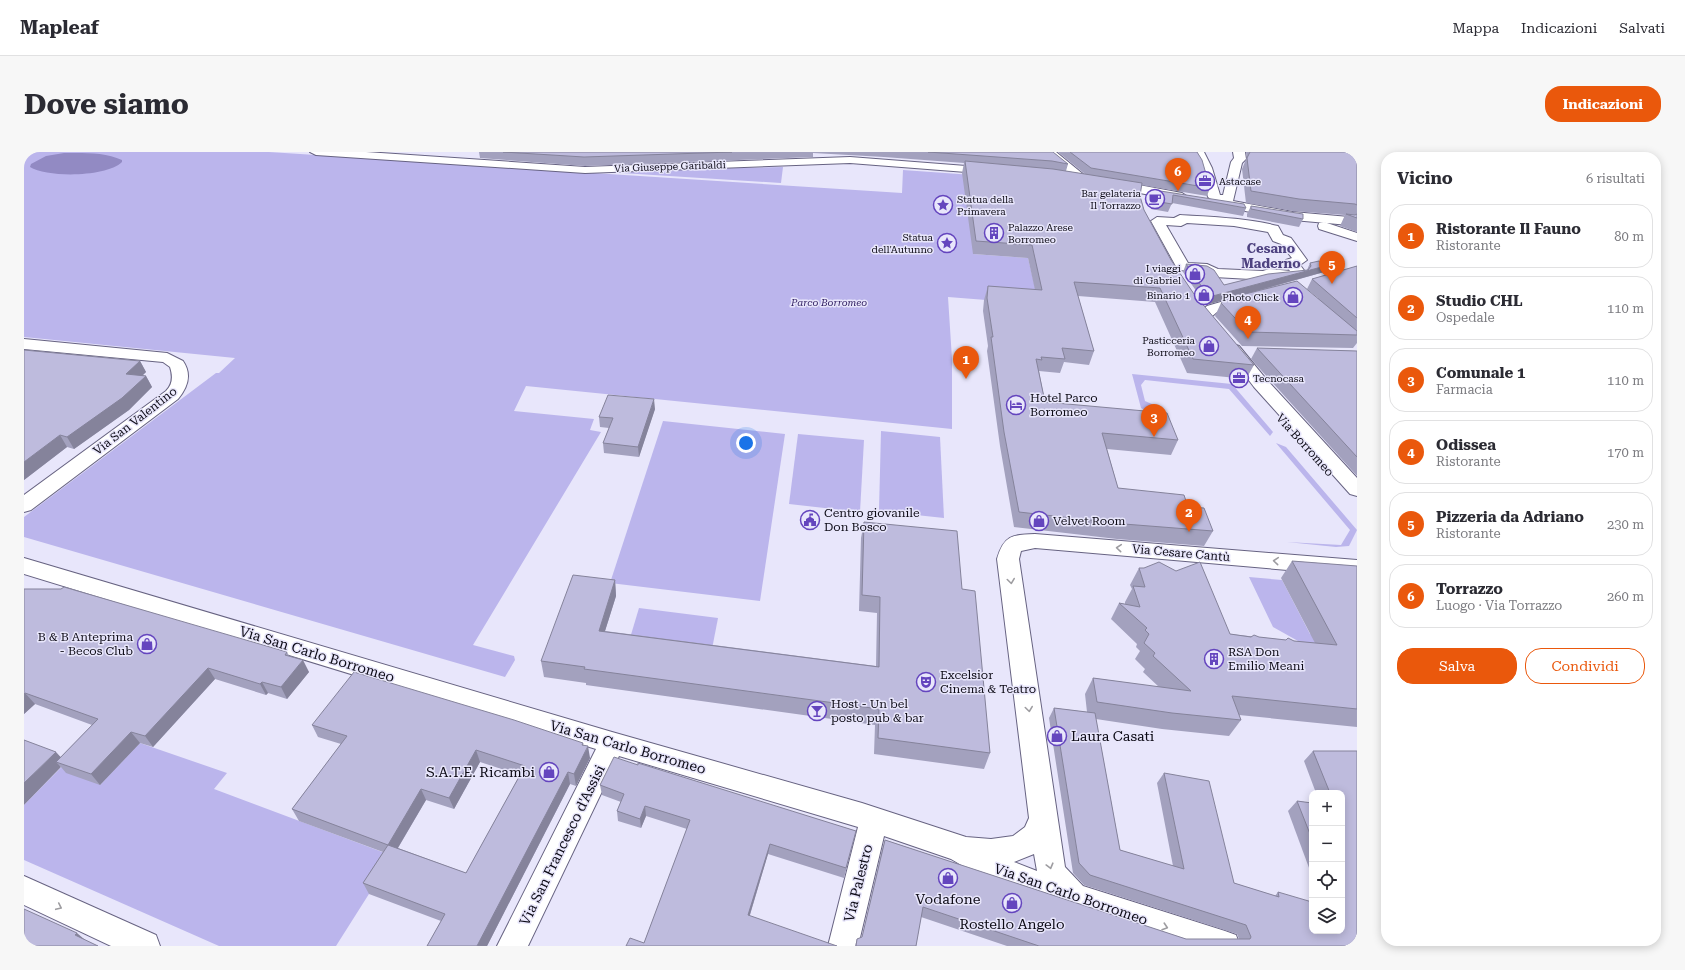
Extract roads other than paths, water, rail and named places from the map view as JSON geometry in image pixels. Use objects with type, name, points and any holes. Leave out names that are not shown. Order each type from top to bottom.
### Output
[{"type":"street","name":"Via Giuseppe Garibaldi","points":[[316,152],[585,170],[850,160],[1001,171]]},
{"type":"street","points":[[454,162],[464,152]]},
{"type":"street","points":[[690,165],[694,152]]},
{"type":"street","points":[[1049,152],[1093,183]]},
{"type":"street","points":[[1198,152],[1207,171],[1214,197],[1228,200],[1237,162],[1240,159],[1239,152]]},
{"type":"street","points":[[1066,179],[1093,183],[1145,195],[1191,198]]},
{"type":"street","points":[[1205,200],[1293,216],[1334,218],[1349,221]]},
{"type":"street","points":[[1293,216],[1355,239]]},
{"type":"street","points":[[1152,219],[1181,222],[1180,219],[1237,222],[1240,225],[1254,225],[1273,229],[1278,238],[1286,241],[1300,260],[1291,263],[1299,273],[1292,275],[1269,273],[1269,276],[1214,273],[1208,268],[1183,267],[1152,219]]},
{"type":"street","points":[[1152,219],[1177,279]]},
{"type":"street","points":[[1292,288],[1314,280]]},
{"type":"street","name":"Via Borromeo","points":[[1263,294],[1219,306],[1199,307],[1260,383],[1357,490]]},
{"type":"street","name":"Via San Valentino","points":[[24,344],[167,358],[177,364],[181,382],[177,390],[172,395],[24,505]]},
{"type":"street","points":[[1236,352],[1259,352]]},
{"type":"street","name":"Via Borromeo","points":[[1260,383],[1263,394],[1269,403],[1357,504]]},
{"type":"street","name":"Via Cesare Cantù","points":[[1044,815],[1008,559],[1009,550],[1014,544],[1035,541],[1354,567]]},
{"type":"street","name":"Via San Carlo Borromeo","points":[[24,566],[612,743],[874,820],[959,848],[1005,874],[1225,946]]},
{"type":"street","name":"Via San Francesco d'Assisi","points":[[512,946],[612,743]]},
{"type":"street","points":[[959,848],[983,853],[998,853],[1018,847],[1034,838],[1043,823],[1044,815]]},
{"type":"street","points":[[1044,815],[1047,851],[1054,876],[1067,892],[1087,902]]},
{"type":"street","name":"Via Palestro","points":[[843,946],[874,820]]},
{"type":"street","points":[[24,890],[145,946]]},
{"type":"place","name":"Astacase","points":[[1205,181]]},
{"type":"place","name":"Torrazzo","points":[[1178,191]]},
{"type":"place","name":"Bar gelateria Il Torrazzo","points":[[1155,199]]},
{"type":"place","name":"Statua della Primavera","points":[[943,205]]},
{"type":"place","name":"Palazzo Arese Borromeo","points":[[994,233]]},
{"type":"place","name":"Statua dell'Autunno","points":[[947,243]]},
{"type":"place","name":"I viaggi di Gabriel","points":[[1195,274]]},
{"type":"place","name":"Pizzeria da Adriano","points":[[1332,284]]},
{"type":"place","name":"Binario 1","points":[[1204,295]]},
{"type":"place","name":"Photo Click","points":[[1293,297]]},
{"type":"place","name":"Odissea","points":[[1248,339]]},
{"type":"place","name":"Pasticceria Borromeo","points":[[1209,346]]},
{"type":"place","name":"Tecnocasa","points":[[1239,378]]},
{"type":"place","name":"Ristorante Il Fauno","points":[[966,379]]},
{"type":"place","name":"Hotel Parco Borromeo","points":[[1016,405]]},
{"type":"place","name":"Comunale 1","points":[[1154,437]]},
{"type":"place","name":"Centro giovanile Don Bosco","points":[[810,520]]},
{"type":"place","name":"Velvet Room","points":[[1039,521]]},
{"type":"place","name":"Studio CHL","points":[[1189,532]]},
{"type":"place","name":"B & B Anteprima - Becos Club","points":[[147,644]]},
{"type":"place","name":"RSA Don Emilio Meani","points":[[1214,659]]},
{"type":"place","name":"Excelsior Cinema & Teatro","points":[[926,682]]},
{"type":"place","name":"Host - Un bel posto pub & bar","points":[[817,711]]},
{"type":"place","name":"Laura Casati","points":[[1057,736]]},
{"type":"place","name":"S.A.T.E. Ricambi","points":[[549,772]]},
{"type":"place","name":"Vodafone","points":[[948,878]]},
{"type":"place","name":"Rostello Angelo","points":[[1012,903]]},
{"type":"district","name":"Cesano Maderno","points":[[1271,256]]},
{"type":"park label","name":"Parco Borromeo","points":[[829,302]]}]
